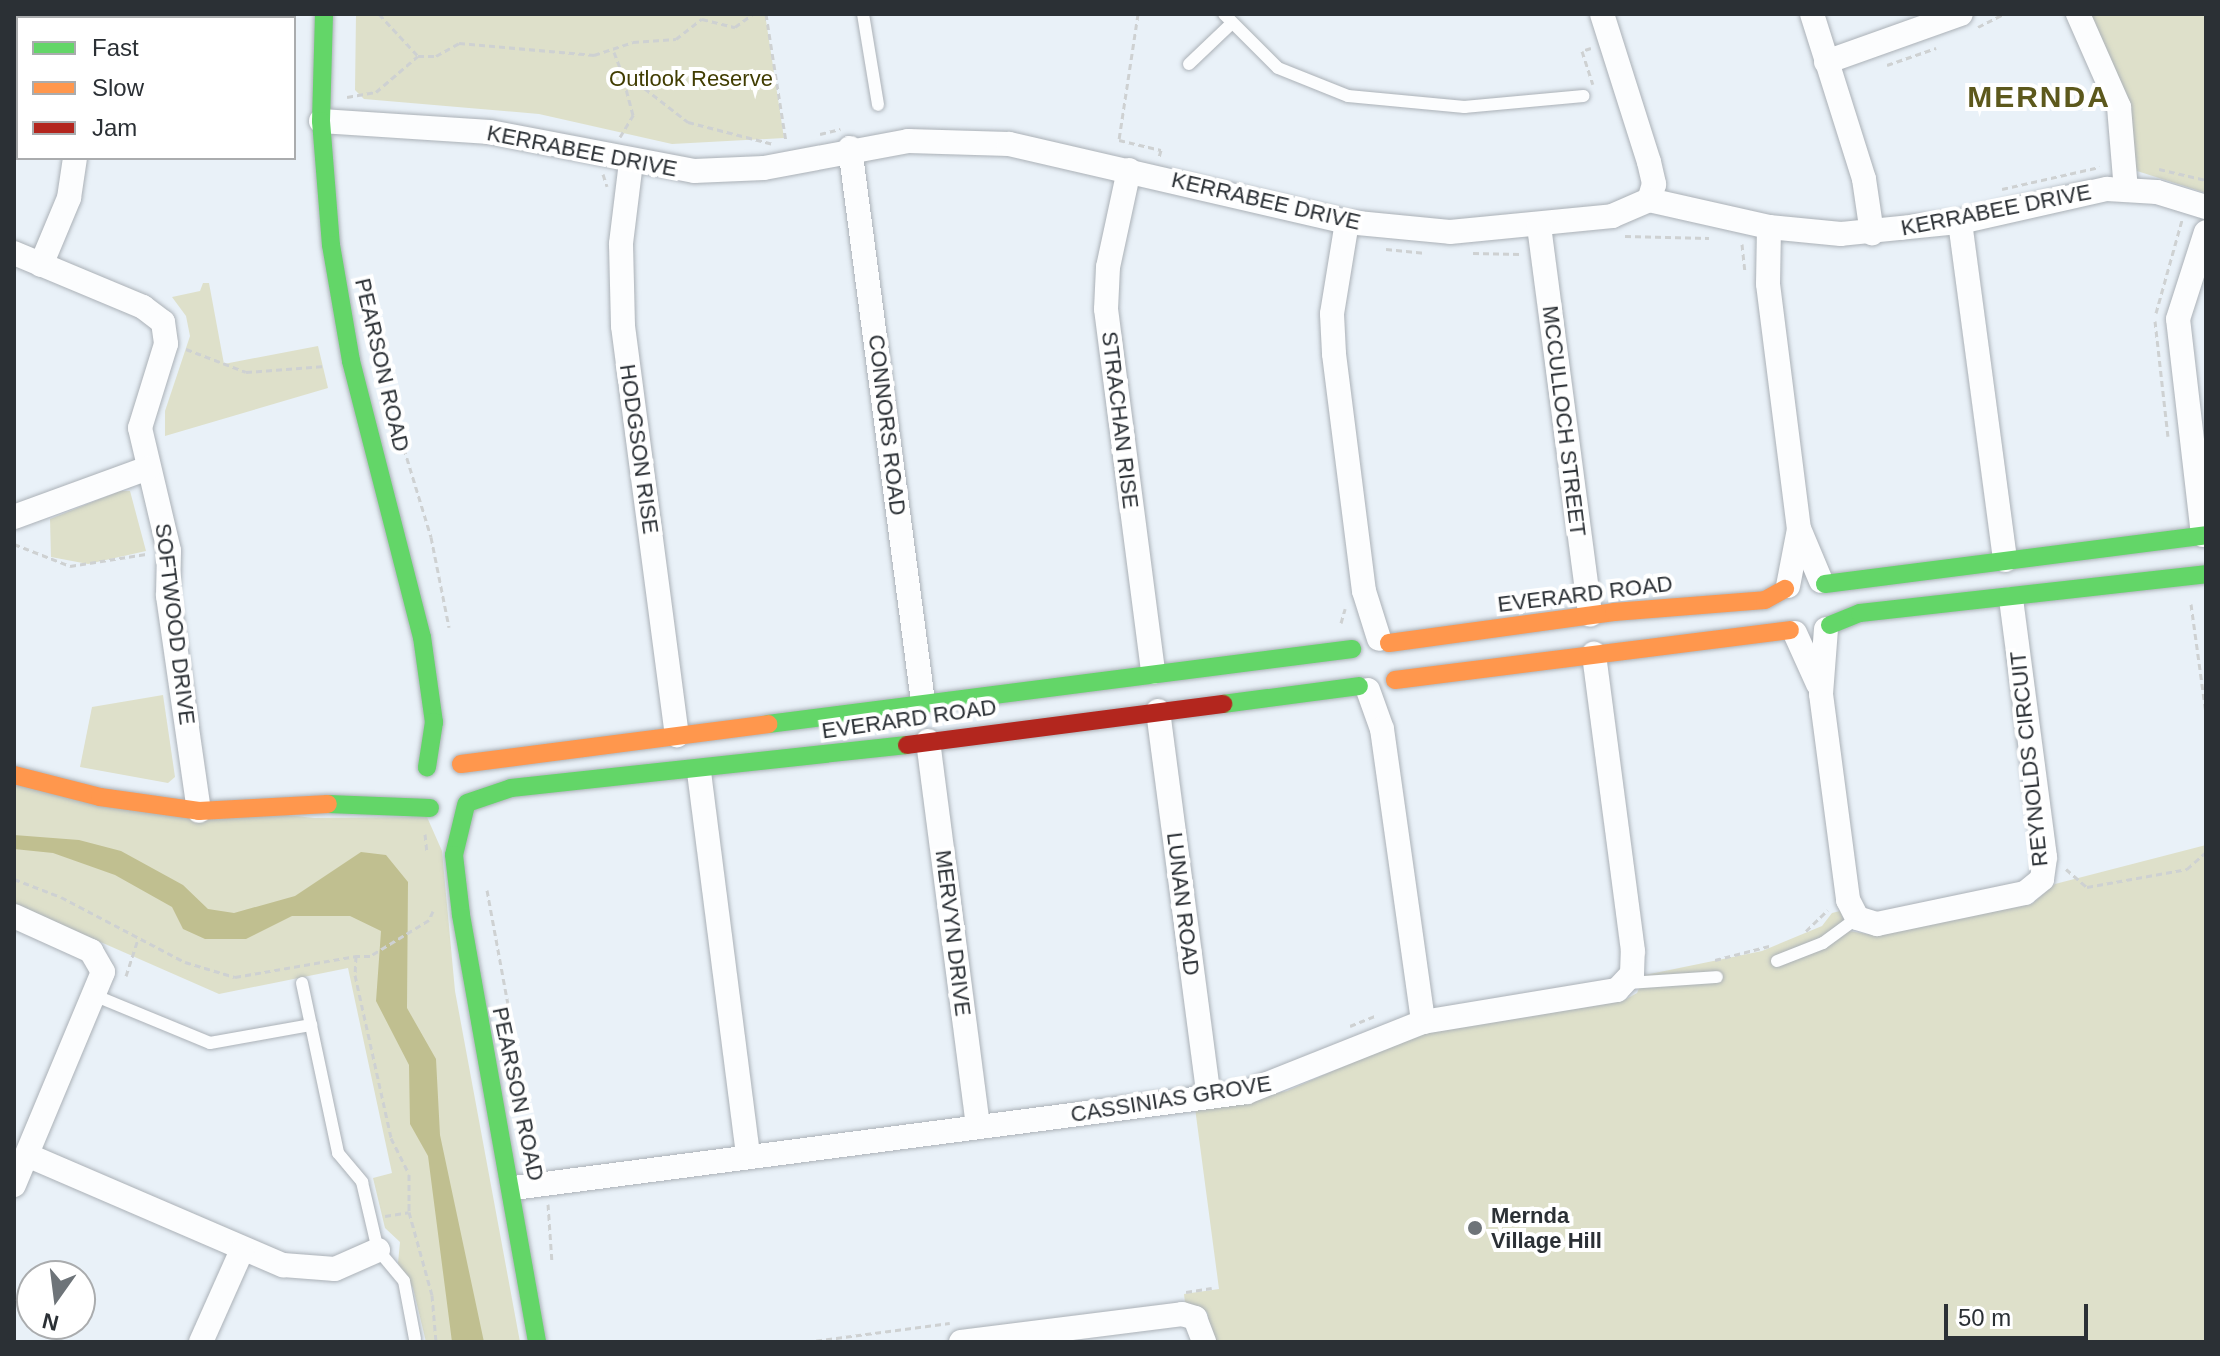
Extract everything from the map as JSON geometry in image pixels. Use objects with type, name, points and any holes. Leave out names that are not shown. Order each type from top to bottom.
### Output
[{"type":"street","name":"PEARSON ROAD","points":[[324,14],[321,121],[331,245],[351,361],[410,569],[434,722],[426,768]]},
{"type":"street","points":[[1602,14],[1649,162],[1654,184],[1649,200]]},
{"type":"street","points":[[1812,14],[1864,179],[1872,233]]},
{"type":"street","points":[[2078,14],[2119,107],[2126,178]]},
{"type":"street","points":[[1826,62],[1966,22]]},
{"type":"street","name":"KERRABEE DRIVE","points":[[321,121],[490,132],[631,162],[732,171],[850,148],[968,140],[1046,149],[1347,222],[1540,238],[1628,213],[1649,200],[1768,238],[1872,233],[1960,222],[2126,178],[2206,207]]},
{"type":"street","name":"CONNORS ROAD","points":[[850,148],[923,702]]},
{"type":"street","points":[[41,265],[69,198],[75,160]]},
{"type":"street","name":"HODGSON RISE","points":[[631,162],[621,244],[623,326],[677,735]]},
{"type":"street","name":"STRACHAN RISE","points":[[1129,170],[1108,267],[1106,309],[1153,672]]},
{"type":"street","points":[[1347,222],[1342,246],[1334,354],[1354,595],[1370,643],[1400,664],[1377,686]]},
{"type":"street","points":[[1960,222],[2005,560]]},
{"type":"street","points":[[1786,588],[1803,579],[1823,583],[2205,535],[2178,319],[2206,232]]},
{"type":"street","name":"MCCULLOCH STREET","points":[[1540,238],[1590,615]]},
{"type":"street","points":[[1768,238],[1799,529],[1823,583],[1835,599],[1828,627],[1821,694],[1848,900],[1857,918]]},
{"type":"street","name":"SOFTWOOD DRIVE","points":[[14,253],[143,307],[163,322],[166,344],[141,413],[148,468],[169,551],[168,596],[199,811]]},
{"type":"street","points":[[14,517],[148,468]]},
{"type":"street","points":[[1799,529],[1779,606],[1821,694]]},
{"type":"street","points":[[1792,631],[1828,627],[1860,613],[2011,599],[2206,574]]},
{"type":"street","name":"EVERARD ROAD","points":[[460,763],[1590,615],[1765,600],[1786,588]]},
{"type":"street","name":"REYNOLDS CIRCUIT","points":[[1857,918],[1877,924],[2025,893],[2037,888],[2056,869],[2011,599]]},
{"type":"street","name":"EVERARD ROAD","points":[[466,804],[511,788],[699,772],[1044,725],[1377,686],[1428,671],[1792,631]]},
{"type":"street","points":[[1370,643],[1349,673],[1377,686]]},
{"type":"street","points":[[1594,654],[1633,951],[1627,983]]},
{"type":"street","points":[[1377,686],[1423,1022]]},
{"type":"street","points":[[1039,687],[1044,725]]},
{"type":"street","name":"LUNAN ROAD","points":[[1158,711],[1209,1096]]},
{"type":"street","name":"PEARSON ROAD","points":[[434,722],[460,763]]},
{"type":"street","name":"MERVYN DRIVE","points":[[928,741],[978,1126]]},
{"type":"street","points":[[14,775],[100,797],[199,811],[372,801],[450,813],[466,804],[473,786],[460,763],[442,759],[405,784],[372,801]]},
{"type":"street","points":[[426,768],[419,784],[431,808]]},
{"type":"street","points":[[699,772],[748,1156]]},
{"type":"street","name":"PEARSON ROAD","points":[[454,855],[466,804]]},
{"type":"street","name":"PEARSON ROAD","points":[[431,808],[454,855],[479,1033],[514,1188],[537,1342]]},
{"type":"street","points":[[14,916],[98,957],[103,972],[96,996],[14,1185]]},
{"type":"street","name":"CASSINIAS GROVE","points":[[514,1188],[544,1170],[748,1156],[1270,1087],[1423,1022],[1617,990],[1627,983]]},
{"type":"street","points":[[27,1155],[242,1250],[311,1270],[350,1266],[378,1250]]},
{"type":"street","points":[[201,1342],[242,1250]]},
{"type":"street","points":[[961,1342],[1182,1314],[1195,1318],[1204,1342]]},
{"type":"lane","points":[[863,14],[878,105]]},
{"type":"lane","points":[[1189,64],[1227,19],[1278,68],[1348,96],[1464,107],[1583,96]]},
{"type":"lane","points":[[1777,961],[1823,943],[1857,918]]},
{"type":"lane","points":[[1627,983],[1717,977]]},
{"type":"lane","points":[[302,983],[338,1153],[362,1182],[378,1250],[404,1281],[415,1339]]},
{"type":"lane","points":[[96,996],[210,1043],[311,1025]]},
{"type":"path","points":[[379,14],[418,56]]},
{"type":"path","points":[[350,97],[376,92],[418,56],[436,56],[459,43],[566,57],[614,52],[633,42],[676,39],[702,19],[735,27],[753,14]]},
{"type":"path","points":[[766,14],[786,142]]},
{"type":"path","points":[[1138,14],[1119,140],[1161,150],[1154,176]]},
{"type":"path","points":[[1966,22],[2004,14]]},
{"type":"path","points":[[1879,68],[1946,43]]},
{"type":"path","points":[[1583,96],[1596,95],[1582,51],[1591,48]]},
{"type":"path","points":[[614,52],[633,115],[619,138]]},
{"type":"path","points":[[621,70],[688,122],[775,144]]},
{"type":"path","points":[[1989,193],[2076,169],[2126,178],[2206,180]]},
{"type":"path","points":[[2170,215],[2183,218]]},
{"type":"path","points":[[1622,236],[1715,239]]},
{"type":"path","points":[[1464,253],[1540,238]]},
{"type":"path","points":[[1728,241],[1768,238]]},
{"type":"path","points":[[1342,246],[1440,254]]},
{"type":"path","points":[[186,349],[246,372],[351,361]]},
{"type":"path","points":[[14,544],[70,566],[169,551]]},
{"type":"path","points":[[1329,628],[1346,616],[1354,595]]},
{"type":"path","points":[[2187,597],[2206,714]]},
{"type":"path","points":[[2064,854],[2056,869],[2087,887],[2187,869],[2206,852]]},
{"type":"path","points":[[14,879],[61,897],[185,962],[235,977],[370,956],[423,923]]},
{"type":"path","points":[[486,885],[544,1170],[553,1269]]},
{"type":"path","points":[[356,956],[391,1138],[409,1174],[409,1212],[432,1295],[436,1342]]},
{"type":"path","points":[[1344,1029],[1380,1014]]},
{"type":"path","points":[[371,1217],[409,1212]]},
{"type":"green space","name":"Outlook Reserve","points":[[356,14],[765,14],[784,138],[672,144],[539,114],[364,99],[355,90]]},
{"type":"green space","points":[[2087,14],[2206,14],[2206,193],[2137,171]]},
{"type":"green space","points":[[203,283],[209,283],[224,364],[318,346],[328,388],[165,436],[165,411],[190,336],[186,316],[172,297],[200,291]]},
{"type":"green space","points":[[120,491],[130,491],[146,551],[88,564],[51,557],[50,519]]},
{"type":"green space","points":[[163,695],[175,777],[168,783],[80,767],[92,707]]},
{"type":"green space","points":[[14,785],[314,818],[427,817],[442,851],[455,991],[520,1342],[426,1342],[413,1288],[398,1263],[400,1242],[385,1228],[373,1178],[392,1173],[348,968],[219,994],[14,904]]},
{"type":"green space","points":[[2206,845],[2206,1342],[1213,1342],[1207,1312],[1185,1303],[1184,1294],[1219,1289],[1195,1108],[1287,1091],[1415,1035],[1623,1001],[1637,993],[1645,975],[1762,951],[1822,926],[1832,913],[1840,911],[1849,931],[1874,935],[2032,904],[2055,884]]},
{"type":"shaded area","points":[[14,835],[79,840],[121,851],[183,885],[208,909],[234,913],[295,896],[361,852],[386,855],[408,882],[407,1008],[436,1059],[440,1135],[484,1342],[452,1342],[428,1156],[410,1124],[409,1065],[376,1001],[381,931],[350,916],[292,916],[246,939],[205,939],[183,929],[172,907],[115,875],[53,853],[14,849]]},
{"type":"traffic: fast","points":[[324,14],[321,121],[331,245],[351,361],[422,637],[434,722],[427,767]]},
{"type":"traffic: fast","points":[[1825,584],[2206,535]]},
{"type":"traffic: fast","points":[[1830,625],[1860,613],[2206,574]]},
{"type":"traffic: fast","points":[[768,724],[1352,649]]},
{"type":"traffic: fast","points":[[1223,704],[1359,686]]},
{"type":"traffic: fast","points":[[467,803],[511,788],[907,745]]},
{"type":"traffic: fast","points":[[328,804],[430,808]]},
{"type":"traffic: fast","points":[[466,805],[454,855],[461,915],[537,1342]]},
{"type":"traffic: slow","points":[[1389,643],[1614,612],[1765,600],[1785,589]]},
{"type":"traffic: slow","points":[[1395,680],[1790,630]]},
{"type":"traffic: slow","points":[[461,764],[768,724]]},
{"type":"traffic: slow","points":[[14,775],[100,797],[199,811],[328,804]]},
{"type":"traffic: jam","points":[[907,745],[1223,704]]},
{"type":"place","name":"Mernda Village Hill","points":[[1475,1228]]},
{"type":"district","name":"MERNDA","points":[[2039,97]]}]
